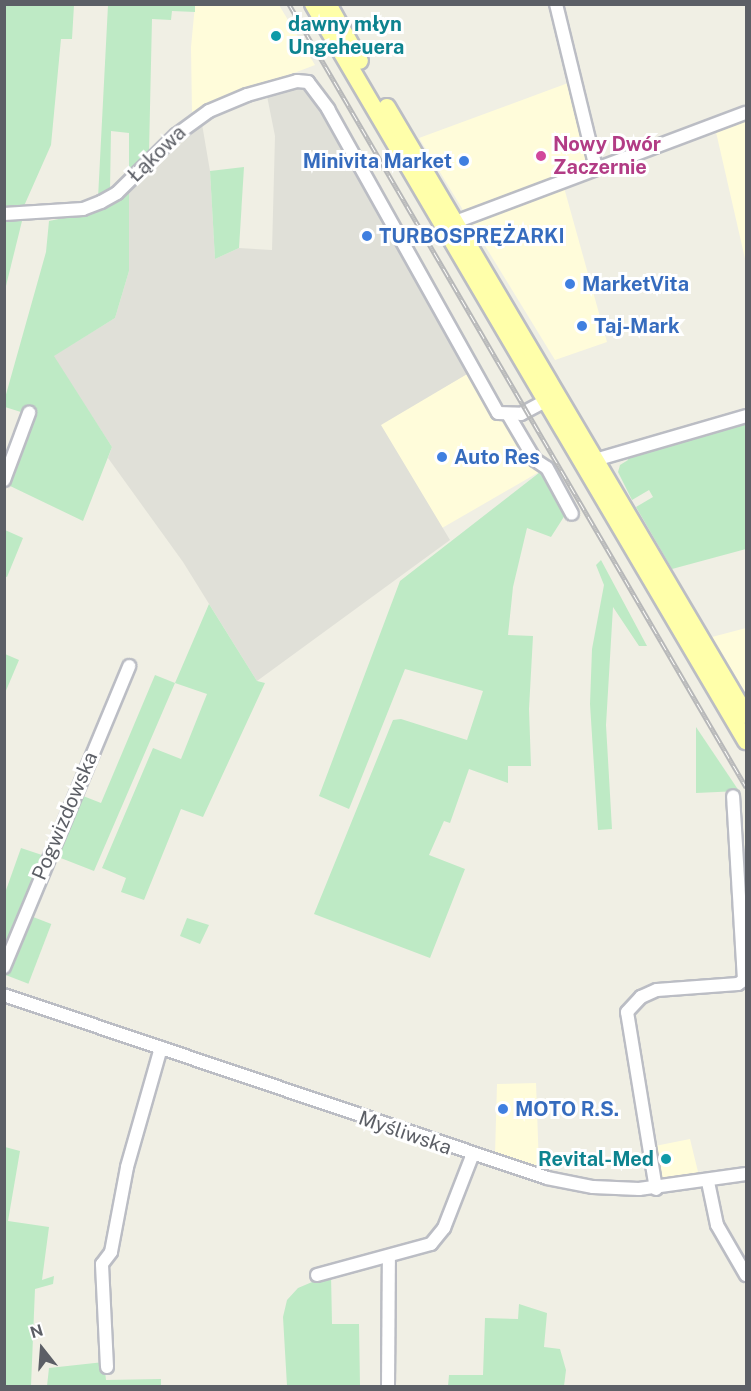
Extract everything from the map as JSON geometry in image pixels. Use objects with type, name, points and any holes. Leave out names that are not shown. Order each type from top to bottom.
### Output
[{"type":"main road","points":[[313,4],[354,62],[709,664],[747,741]]},
{"type":"main road","points":[[328,4],[354,62]]},
{"type":"main road","points":[[449,225],[544,402],[588,462]]},
{"type":"main road","points":[[709,664],[747,716]]},
{"type":"street","points":[[556,4],[596,168]]},
{"type":"street","name":"Łąkowa","points":[[4,214],[83,209],[101,202],[117,193],[176,135],[209,111],[247,95],[297,81],[308,82],[328,109],[498,413],[509,416]]},
{"type":"street","points":[[449,225],[747,113]]},
{"type":"street","points":[[544,402],[509,416],[535,460],[547,468],[572,514]]},
{"type":"street","points":[[4,480],[29,413]]},
{"type":"street","points":[[588,462],[747,416]]},
{"type":"street","name":"Pogwizdowska","points":[[4,967],[129,666]]},
{"type":"street","points":[[656,1189],[627,1012],[641,997],[657,990],[738,984],[744,980],[733,796]]},
{"type":"street","name":"Myśliwska","points":[[4,995],[472,1156],[574,1185],[656,1189],[747,1174]]},
{"type":"street","points":[[107,1367],[102,1264],[111,1252],[126,1167],[161,1048]]},
{"type":"street","points":[[317,1275],[431,1244],[444,1228],[472,1156]]},
{"type":"street","points":[[708,1182],[717,1225],[747,1275]]},
{"type":"street","points":[[388,1386],[389,1257]]},
{"type":"shaded area","points":[[195,5],[279,5],[315,65],[192,112],[191,47]]},
{"type":"shaded area","points":[[568,83],[590,165],[463,210],[419,138]]},
{"type":"shaded area","points":[[298,88],[322,88],[479,367],[381,425],[450,540],[257,681],[183,562],[108,458],[112,447],[53,356],[115,318],[129,271],[129,191],[202,124],[210,171],[215,259],[239,248],[272,250],[275,136],[267,96]]},
{"type":"shaded area","points":[[746,120],[746,263],[716,132]]},
{"type":"shaded area","points":[[563,184],[607,342],[555,360],[468,218]]},
{"type":"shaded area","points":[[479,367],[540,472],[440,529],[379,424]]},
{"type":"shaded area","points":[[746,628],[746,694],[712,637]]},
{"type":"shaded area","points":[[536,1083],[539,1167],[495,1155],[497,1084]]},
{"type":"shaded area","points":[[690,1139],[699,1176],[650,1182],[645,1148]]},
{"type":"green space","points":[[4,5],[74,5],[72,39],[61,39],[51,145],[24,206],[5,207]]},
{"type":"green space","points":[[108,5],[195,5],[195,12],[172,11],[171,20],[152,19],[149,152],[129,175],[129,133],[111,131],[110,190],[98,198]]},
{"type":"green space","points":[[244,167],[239,248],[215,259],[210,171]]},
{"type":"green space","points":[[129,191],[129,271],[115,318],[54,356],[112,447],[83,521],[6,484],[24,413],[5,407],[5,398],[46,252],[49,221],[102,210]]},
{"type":"green space","points":[[4,220],[22,221],[5,290]]},
{"type":"green space","points":[[746,420],[746,549],[672,569],[636,507],[653,497],[649,490],[632,500],[618,472],[620,465],[628,460],[626,455]]},
{"type":"green space","points":[[544,469],[567,512],[551,537],[527,528],[513,587],[508,635],[533,636],[529,709],[531,766],[508,766],[508,783],[469,769],[450,823],[444,821],[429,855],[465,869],[430,958],[314,914],[393,720],[401,719],[467,740],[483,691],[405,669],[349,809],[319,796],[400,581]]},
{"type":"green space","points":[[5,530],[23,538],[7,577],[4,576]]},
{"type":"green space","points":[[601,560],[647,646],[639,646],[613,607],[606,725],[612,829],[598,830],[590,704],[592,649],[604,585],[596,565]]},
{"type":"green space","points":[[209,604],[257,681],[265,683],[203,817],[181,809],[144,900],[121,892],[126,878],[102,868],[153,748],[181,759],[207,694],[175,683]]},
{"type":"green space","points":[[5,654],[19,660],[5,693]]},
{"type":"green space","points":[[155,675],[175,683],[94,871],[53,855],[78,794],[101,803]]},
{"type":"green space","points":[[696,727],[739,791],[696,793]]},
{"type":"green space","points":[[21,848],[45,856],[5,957],[5,893]]},
{"type":"green space","points":[[28,915],[51,924],[28,984],[5,975]]},
{"type":"green space","points":[[187,918],[209,925],[200,944],[180,936]]},
{"type":"green space","points":[[5,1147],[20,1151],[8,1221],[49,1227],[42,1280],[54,1276],[53,1284],[35,1289],[31,1386],[5,1386]]},
{"type":"green space","points":[[331,1274],[332,1324],[359,1324],[360,1386],[287,1386],[283,1317],[287,1300],[298,1288]]},
{"type":"green space","points":[[519,1304],[547,1313],[544,1347],[560,1349],[566,1370],[564,1386],[448,1386],[449,1375],[483,1375],[485,1318],[518,1319]]},
{"type":"green space","points":[[104,1362],[106,1380],[161,1379],[161,1386],[47,1386],[49,1368]]},
{"type":"railway","points":[[289,4],[746,787]]},
{"type":"place","name":"dawny młyn Ungeheuera","points":[[276,36]]},
{"type":"place","name":"Nowy Dwór Zaczernie","points":[[541,156]]},
{"type":"place","name":"Minivita Market","points":[[464,161]]},
{"type":"place","name":"TURBOSPRĘŻARKI","points":[[367,236]]},
{"type":"place","name":"MarketVita","points":[[570,284]]},
{"type":"place","name":"Taj-Mark","points":[[582,326]]},
{"type":"place","name":"Auto Res","points":[[442,457]]},
{"type":"place","name":"MOTO R.S.","points":[[503,1109]]},
{"type":"place","name":"Revital-Med","points":[[666,1159]]}]
